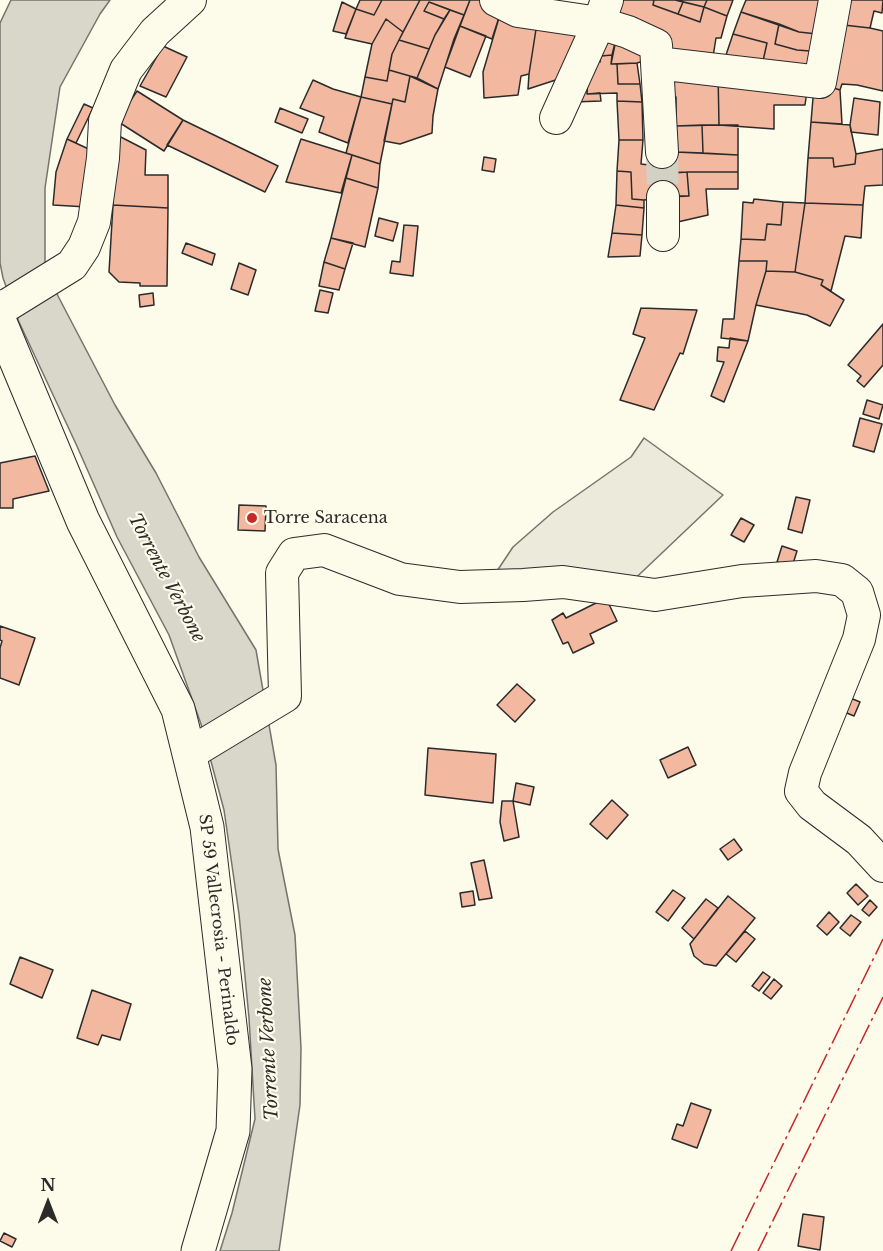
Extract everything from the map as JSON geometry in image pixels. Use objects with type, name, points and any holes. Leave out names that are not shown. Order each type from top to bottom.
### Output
[{"type":"main road","name":"SP 59 Vallecrosia - Perinaldo","points":[[3,311],[83,521],[197,749],[236,1069],[233,1131],[198,1251]]},
{"type":"street","points":[[3,311],[72,265],[84,247],[94,222],[104,158],[105,121],[126,70],[155,32],[190,0]]},
{"type":"street","points":[[496,0],[518,11],[603,12],[628,32],[656,45],[662,152]]},
{"type":"street","points":[[657,63],[820,82],[835,0]]},
{"type":"street","points":[[556,118],[603,12]]},
{"type":"street","points":[[663,197],[663,235]]},
{"type":"street","points":[[197,749],[285,696],[282,573],[294,554],[324,550],[400,579],[460,587],[563,582],[655,594],[742,581],[816,576],[842,580],[857,592],[864,615],[859,639],[805,773],[801,791],[812,805],[859,840],[883,866]]},
{"type":"shaded area","points":[[644,438],[723,495],[623,590],[487,586],[513,547],[553,512],[631,457]]},
{"type":"water","name":"Torrente Verbone","points":[[11,0],[110,0],[60,87],[45,188],[45,264],[58,296],[115,405],[156,473],[199,557],[256,650],[276,765],[278,849],[295,935],[301,1048],[300,1105],[279,1251],[220,1251],[232,1213],[255,1119],[249,1018],[239,914],[224,810],[201,724],[169,635],[117,537],[19,322],[3,278],[0,263],[0,23]]},
{"type":"building","points":[[360,0],[382,0],[374,15],[356,9]]},
{"type":"building","points":[[382,0],[420,0],[403,32],[386,19],[372,44],[345,38],[356,9],[374,15]]},
{"type":"building","points":[[420,0],[470,0],[464,15],[429,2],[424,11],[444,19],[429,49],[399,40]]},
{"type":"building","points":[[470,0],[484,0],[501,11],[492,39],[460,26]]},
{"type":"building","points":[[612,0],[654,0],[653,5],[700,22],[704,7],[727,16],[721,38],[716,38],[712,63],[664,59],[605,19]]},
{"type":"building","points":[[654,0],[683,2],[678,14],[653,5]]},
{"type":"building","points":[[676,0],[707,0],[704,7]]},
{"type":"building","points":[[707,0],[733,0],[727,16],[704,7]]},
{"type":"building","points":[[746,0],[833,0],[826,35],[799,32],[741,12]]},
{"type":"building","points":[[839,0],[883,0],[882,13],[874,11],[870,28],[835,24]]},
{"type":"building","points":[[342,2],[356,9],[346,34],[333,31]]},
{"type":"building","points":[[429,2],[450,10],[444,19],[424,11]]},
{"type":"building","points":[[683,2],[704,7],[700,22],[678,14]]},
{"type":"building","points":[[450,10],[464,15],[438,89],[417,78],[435,35]]},
{"type":"building","points":[[501,11],[537,23],[529,74],[521,76],[518,95],[484,98],[483,72]]},
{"type":"building","points":[[741,12],[779,24],[775,44],[797,50],[823,52],[819,77],[761,70],[767,43],[733,34]]},
{"type":"building","points":[[386,19],[403,32],[392,54],[387,81],[365,77],[372,44]]},
{"type":"building","points":[[537,23],[617,35],[612,55],[601,56],[600,62],[579,58],[571,75],[528,89]]},
{"type":"building","points":[[779,24],[799,32],[826,35],[823,52],[797,50],[775,44]]},
{"type":"building","points":[[835,24],[883,31],[883,91],[842,84],[840,90],[824,85]]},
{"type":"building","points":[[460,26],[486,36],[470,77],[445,67]]},
{"type":"building","points":[[733,34],[767,43],[761,70],[723,64]]},
{"type":"building","points":[[617,35],[647,60],[637,63],[611,64]]},
{"type":"building","points":[[399,40],[429,49],[417,78],[389,70],[392,54]]},
{"type":"building","points":[[163,46],[187,57],[166,97],[140,86]]},
{"type":"building","points":[[612,55],[611,64],[617,64],[618,84],[640,84],[642,102],[617,101],[617,93],[587,94],[589,60],[600,62],[601,56]]},
{"type":"building","points":[[637,63],[640,84],[618,84],[617,64]]},
{"type":"building","points":[[667,69],[718,73],[719,125],[676,126],[676,97],[667,97]]},
{"type":"building","points":[[389,70],[410,76],[405,102],[393,99],[392,104],[361,97],[365,77],[387,81]]},
{"type":"building","points":[[718,73],[808,84],[805,105],[774,105],[774,129],[719,125]]},
{"type":"building","points":[[410,76],[438,89],[432,133],[400,144],[384,141],[393,99],[405,102]]},
{"type":"building","points":[[313,80],[333,89],[361,97],[348,143],[319,132],[324,117],[300,108]]},
{"type":"building","points":[[587,83],[587,94],[600,93],[601,101],[573,102]]},
{"type":"building","points":[[824,85],[840,90],[842,124],[811,122],[814,86]]},
{"type":"building","points":[[137,91],[183,120],[164,151],[117,121]]},
{"type":"building","points":[[361,97],[392,104],[380,164],[346,153]]},
{"type":"building","points":[[854,98],[880,102],[878,135],[851,132]]},
{"type":"building","points":[[617,101],[642,102],[643,140],[619,140]]},
{"type":"building","points":[[84,104],[93,108],[76,143],[67,139]]},
{"type":"building","points":[[280,108],[308,119],[302,133],[275,122]]},
{"type":"building","points":[[183,120],[278,166],[265,192],[167,145]]},
{"type":"building","points":[[811,122],[850,125],[856,154],[855,164],[834,167],[833,158],[808,158]]},
{"type":"building","points":[[702,125],[703,153],[676,152],[676,126]]},
{"type":"building","points":[[702,125],[738,125],[738,155],[703,153]]},
{"type":"building","points":[[115,134],[146,150],[145,175],[168,175],[168,208],[113,205]]},
{"type":"building","points":[[67,139],[93,151],[87,207],[53,205],[56,172]]},
{"type":"building","points":[[301,139],[352,155],[341,193],[286,182]]},
{"type":"building","points":[[619,140],[643,140],[641,164],[657,166],[659,174],[665,173],[667,197],[632,199],[631,172],[617,171]]},
{"type":"building","points":[[883,149],[883,185],[865,186],[863,205],[805,203],[808,158],[833,158],[834,167],[855,164],[856,154]]},
{"type":"building","points":[[676,152],[738,155],[738,172],[659,174],[657,166]]},
{"type":"building","points":[[352,155],[380,164],[378,188],[346,178]]},
{"type":"building","points":[[484,157],[496,159],[494,172],[482,170]]},
{"type":"building","points":[[617,171],[631,172],[632,199],[644,200],[644,208],[616,205]]},
{"type":"building","points":[[687,172],[689,196],[667,197],[665,173]]},
{"type":"building","points":[[687,172],[738,172],[738,189],[706,189],[708,215],[669,224],[671,196],[689,196]]},
{"type":"building","points":[[346,178],[378,188],[365,247],[331,238]]},
{"type":"building","points":[[754,199],[783,202],[781,225],[767,224],[765,240],[741,239],[743,202],[753,203]]},
{"type":"building","points":[[783,202],[805,203],[795,272],[766,271],[767,261],[739,261],[741,239],[765,240],[767,224],[781,225]]},
{"type":"building","points":[[805,203],[863,205],[861,238],[845,236],[831,291],[821,285],[823,280],[795,272]]},
{"type":"building","points":[[113,205],[168,208],[167,286],[140,286],[140,283],[119,282],[109,272]]},
{"type":"building","points":[[616,205],[644,208],[642,235],[612,233]]},
{"type":"building","points":[[379,218],[398,223],[393,241],[375,236]]},
{"type":"building","points":[[404,225],[418,226],[413,276],[390,273],[392,261],[400,262]]},
{"type":"building","points":[[612,233],[642,235],[640,256],[608,257]]},
{"type":"building","points":[[331,238],[353,243],[345,269],[324,262]]},
{"type":"building","points":[[186,243],[215,254],[212,265],[182,253]]},
{"type":"building","points":[[739,261],[767,261],[748,341],[721,338],[723,319],[734,319]]},
{"type":"building","points":[[324,262],[345,269],[339,290],[319,286]]},
{"type":"building","points":[[239,263],[256,270],[248,295],[231,289]]},
{"type":"building","points":[[766,271],[795,272],[823,280],[821,285],[844,300],[830,326],[807,315],[756,305]]},
{"type":"building","points":[[320,290],[333,293],[328,313],[315,311]]},
{"type":"building","points":[[153,293],[154,305],[140,307],[139,295]]},
{"type":"building","points":[[641,308],[697,310],[683,354],[680,353],[654,410],[620,400],[645,338],[633,334]]},
{"type":"building","points":[[883,324],[883,365],[864,387],[857,381],[861,376],[848,365]]},
{"type":"building","points":[[730,338],[748,341],[724,402],[711,396],[724,362],[717,361],[718,347],[729,348]]},
{"type":"building","points":[[867,400],[883,405],[879,419],[863,414]]},
{"type":"building","points":[[860,418],[882,424],[874,452],[853,446]]},
{"type":"building","points":[[35,456],[49,491],[13,499],[13,508],[0,508],[0,463]]},
{"type":"building","points":[[796,497],[810,500],[802,533],[788,529]]},
{"type":"building","name":"Torre Saracena","points":[[239,505],[266,506],[265,531],[238,530]]},
{"type":"building","points":[[741,518],[754,525],[744,542],[731,535]]},
{"type":"building","points":[[782,546],[797,551],[792,567],[777,562]]},
{"type":"building","points":[[606,598],[617,621],[590,634],[594,643],[573,653],[568,642],[563,644],[552,620],[563,613],[566,618]]},
{"type":"building","points":[[0,626],[35,638],[19,685],[0,678],[2,641],[0,640]]},
{"type":"building","points":[[517,684],[535,700],[515,722],[497,705]]},
{"type":"building","points":[[848,697],[860,702],[854,716],[842,711]]},
{"type":"building","points":[[688,747],[696,765],[668,778],[660,760]]},
{"type":"building","points":[[428,748],[496,754],[493,803],[425,795]]},
{"type":"building","points":[[516,783],[534,787],[530,805],[513,801]]},
{"type":"building","points":[[612,800],[628,815],[607,839],[590,824]]},
{"type":"building","points":[[502,801],[513,801],[519,837],[504,841],[500,822]]},
{"type":"building","points":[[734,839],[742,850],[728,860],[720,849]]},
{"type":"building","points":[[484,860],[492,898],[479,900],[471,863]]},
{"type":"building","points":[[856,884],[868,896],[858,905],[847,893]]},
{"type":"building","points":[[673,890],[685,898],[668,921],[656,912]]},
{"type":"building","points":[[473,891],[475,905],[462,907],[460,893]]},
{"type":"building","points":[[728,896],[755,918],[716,966],[704,964],[694,956],[690,944]]},
{"type":"building","points":[[706,899],[718,908],[694,939],[682,928]]},
{"type":"building","points":[[870,900],[877,907],[869,916],[862,910]]},
{"type":"building","points":[[829,912],[839,922],[827,935],[817,926]]},
{"type":"building","points":[[851,915],[861,922],[850,936],[840,928]]},
{"type":"building","points":[[745,931],[755,939],[736,962],[726,954]]},
{"type":"building","points":[[20,957],[53,970],[42,998],[10,984]]},
{"type":"building","points":[[763,972],[770,977],[759,991],[752,986]]},
{"type":"building","points":[[774,979],[782,986],[771,999],[763,993]]},
{"type":"building","points":[[92,990],[131,1004],[120,1040],[102,1035],[98,1045],[77,1038]]},
{"type":"building","points":[[691,1103],[711,1110],[697,1148],[672,1139],[677,1124],[683,1126]]},
{"type":"building","points":[[803,1214],[824,1217],[820,1250],[798,1246]]},
{"type":"building","points":[[4,1233],[16,1239],[12,1247],[0,1241]]},
{"type":"tunnel","points":[[662,152],[663,197]]},
{"type":"power","points":[[731,1251],[883,939]]},
{"type":"power","points":[[758,1251],[883,997]]},
{"type":"place","name":"Torre Saracena","points":[[252,518]]}]
